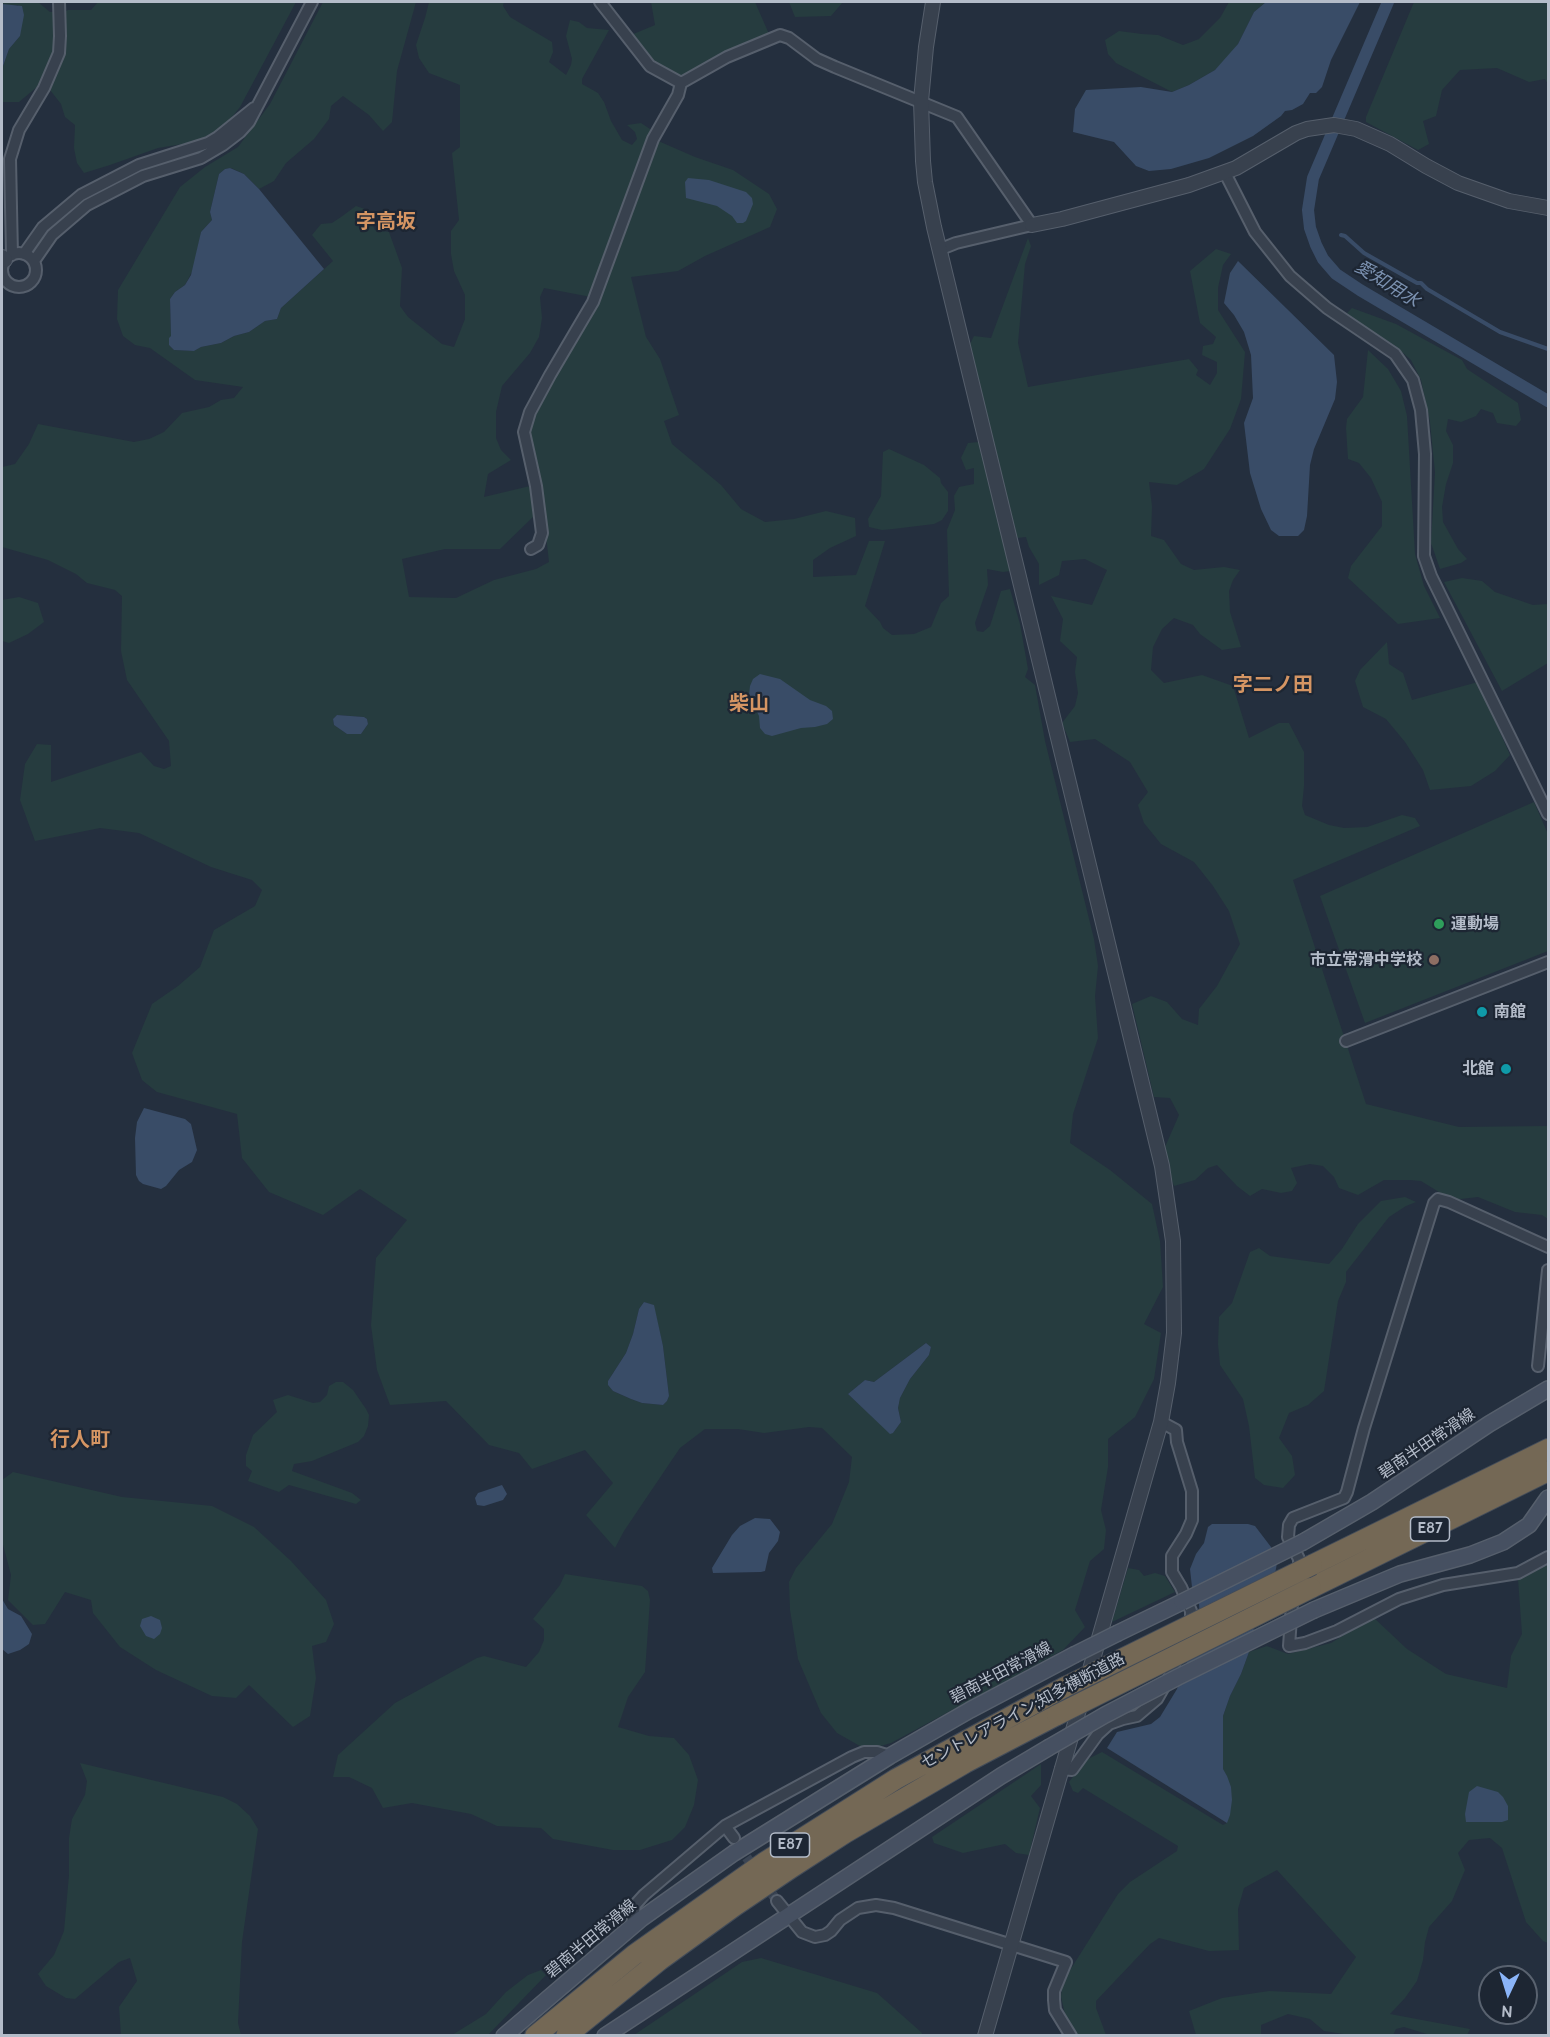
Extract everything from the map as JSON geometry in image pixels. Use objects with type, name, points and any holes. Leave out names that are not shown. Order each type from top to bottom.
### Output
[{"type":"highway","name":"セントレアライン;知多横断道路","points":[[536,2036],[634,1955],[765,1862],[896,1779],[1065,1687],[1548,1449]]},
{"type":"highway","name":"セントレアライン;知多横断道路","points":[[566,2036],[660,1960],[736,1905],[905,1797],[1057,1715],[1548,1471]]},
{"type":"main road","name":"碧南半田常滑線","points":[[504,2036],[632,1926],[734,1852],[890,1756],[970,1710],[1074,1655],[1303,1542],[1372,1502],[1490,1424],[1548,1389]]},
{"type":"main road","points":[[605,2036],[1001,1776],[1105,1715],[1314,1610],[1400,1574],[1470,1555],[1503,1542],[1529,1525],[1548,1498]]},
{"type":"street","points":[[24,254],[33,261],[36,270],[33,281],[17,288],[6,282],[2,271],[6,257],[10,159],[19,130],[44,88],[58,53],[59,2]]},
{"type":"street","points":[[33,261],[52,235],[87,205],[134,180],[201,158],[240,132],[249,122],[312,2]]},
{"type":"street","points":[[600,2],[650,66],[681,83]]},
{"type":"street","points":[[933,2],[921,101],[925,182],[1162,1166],[1173,1241],[1173,1333],[1161,1422],[985,2036]]},
{"type":"street","points":[[531,549],[538,545],[542,533],[536,486],[524,432],[530,412],[593,302],[653,139],[678,95],[681,83],[727,57],[780,35],[789,38],[817,59],[957,117],[1032,225]]},
{"type":"street","points":[[6,257],[24,254],[43,227],[81,195],[129,169],[208,143],[257,106]]},
{"type":"street","points":[[941,249],[956,243],[1189,185],[1225,173],[1296,133],[1323,126],[1348,127],[1390,144],[1458,183],[1509,201],[1548,208]]},
{"type":"street","points":[[171,154],[174,166]]},
{"type":"street","points":[[129,169],[134,180]]},
{"type":"street","points":[[1225,173],[1255,232],[1290,276],[1327,308],[1395,354],[1413,380],[1421,410],[1425,454],[1424,556],[1431,576],[1548,814]]},
{"type":"street","points":[[43,227],[52,235]]},
{"type":"street","points":[[1346,1041],[1548,962]]},
{"type":"street","points":[[1548,1247],[1449,1202],[1438,1198],[1434,1203],[1364,1428],[1347,1492],[1344,1498],[1293,1518],[1289,1525],[1288,1537],[1299,1559],[1293,1590],[1289,1646],[1305,1643],[1338,1631],[1399,1599],[1443,1585],[1518,1573],[1548,1557]]},
{"type":"street","points":[[1538,1366],[1548,1270]]},
{"type":"street","points":[[1061,1769],[1072,1770],[1098,1734],[1109,1724],[1137,1716],[1157,1699],[1169,1678],[1191,1619],[1191,1611],[1172,1572],[1172,1556],[1192,1520],[1192,1491],[1177,1442],[1176,1431],[1161,1422]]},
{"type":"street","points":[[632,1926],[635,1905],[644,1895],[725,1826],[852,1756],[864,1752],[876,1752],[890,1756]]},
{"type":"street","points":[[725,1826],[734,1838]]},
{"type":"street","points":[[777,1901],[807,1935],[820,1937],[831,1931],[840,1920],[858,1908],[876,1905],[894,1908],[1066,1962],[1054,1991],[1054,2000],[1055,2010],[1071,2036]]},
{"type":"green space","points":[[2,2],[38,2],[50,12],[64,12],[91,10],[98,2],[296,2],[240,107],[223,128],[195,142],[158,148],[84,173],[77,163],[74,148],[75,125],[65,117],[61,104],[50,90],[37,87],[19,102],[2,102],[2,69],[9,49],[20,36],[18,5],[8,6]]},
{"type":"green space","points":[[323,2],[416,2],[397,71],[392,122],[383,131],[369,115],[343,96],[331,106],[329,119],[314,139],[286,163],[274,181],[259,189],[244,174],[231,168],[219,174],[210,212],[212,220],[201,232],[194,268],[185,285],[170,299],[171,336],[169,345],[174,350],[194,351],[201,347],[221,343],[249,332],[265,321],[277,319],[281,308],[333,261],[312,235],[321,224],[332,223],[356,206],[365,209],[375,230],[389,232],[402,268],[400,306],[408,317],[442,344],[454,347],[465,319],[465,295],[454,271],[451,254],[451,231],[459,220],[452,153],[460,147],[460,85],[429,73],[419,58],[416,45],[429,2],[504,2],[503,6],[510,17],[552,42],[553,52],[549,62],[566,75],[572,59],[566,36],[570,20],[579,22],[587,28],[609,30],[582,79],[582,84],[598,93],[622,140],[632,145],[637,139],[635,132],[627,125],[641,123],[650,129],[650,136],[591,297],[544,288],[540,297],[542,318],[539,337],[530,353],[502,386],[496,412],[496,438],[501,450],[511,460],[488,474],[484,497],[530,486],[535,515],[500,549],[445,549],[402,559],[409,597],[456,598],[494,580],[536,569],[549,562],[541,490],[526,431],[532,415],[596,304],[656,140],[733,170],[769,194],[777,209],[770,227],[705,256],[678,271],[631,277],[646,337],[660,359],[679,415],[664,421],[672,444],[721,485],[741,509],[765,522],[794,519],[826,511],[855,518],[856,536],[830,548],[813,560],[813,577],[856,575],[869,541],[885,541],[865,606],[883,628],[892,635],[914,634],[931,627],[941,603],[949,596],[947,530],[955,510],[954,496],[959,487],[974,484],[974,468],[966,470],[961,458],[968,443],[979,442],[1010,571],[987,569],[988,585],[975,623],[977,631],[983,632],[990,626],[1001,591],[1010,589],[1020,624],[1028,669],[1025,677],[1035,685],[1045,741],[1094,939],[1098,966],[1095,996],[1098,1038],[1073,1114],[1070,1143],[1110,1170],[1152,1204],[1160,1241],[1163,1287],[1144,1324],[1161,1333],[1154,1379],[1135,1417],[1108,1439],[1108,1467],[1101,1510],[1106,1530],[1104,1549],[1090,1561],[1075,1610],[1085,1627],[1063,1650],[891,1743],[867,1750],[837,1733],[821,1713],[798,1659],[790,1610],[789,1582],[796,1568],[832,1524],[849,1482],[852,1457],[822,1428],[809,1427],[764,1433],[738,1429],[705,1429],[680,1448],[615,1548],[586,1515],[613,1483],[585,1450],[532,1469],[519,1453],[489,1445],[446,1401],[390,1405],[377,1370],[371,1325],[376,1258],[407,1220],[360,1189],[323,1215],[269,1192],[242,1158],[237,1114],[157,1092],[142,1080],[132,1053],[152,1004],[200,967],[214,930],[255,906],[262,890],[252,880],[211,867],[139,833],[100,828],[35,841],[20,800],[25,764],[37,744],[51,745],[51,782],[141,752],[154,766],[164,769],[171,766],[169,741],[127,680],[121,651],[122,596],[115,590],[87,583],[76,574],[48,560],[2,547],[2,467],[15,464],[29,444],[38,424],[134,442],[149,439],[164,432],[182,413],[234,398],[243,387],[195,380],[150,348],[135,345],[123,336],[117,319],[118,290],[180,187],[205,167],[238,147],[270,104]],"holes":[[[337,715],[364,717],[368,724],[361,734],[347,734],[334,725],[333,719]],[[644,1302],[653,1305],[663,1346],[669,1396],[663,1405],[642,1403],[613,1391],[608,1385],[608,1381],[626,1353],[639,1309]],[[926,1343],[931,1347],[929,1355],[910,1379],[900,1398],[898,1408],[901,1422],[893,1433],[890,1433],[848,1394],[865,1380],[874,1382]]]},
{"type":"green space","points":[[651,2],[755,2],[769,34],[698,68],[684,78],[672,75],[642,54],[631,35],[655,25]]},
{"type":"green space","points":[[789,2],[843,2],[831,16],[795,17]]},
{"type":"green space","points":[[1229,2],[1266,2],[1254,12],[1230,55],[1215,70],[1189,85],[1172,92],[1116,63],[1108,54],[1105,40],[1119,31],[1158,35],[1183,45],[1199,39],[1220,18]]},
{"type":"green space","points":[[1414,2],[1548,2],[1548,84],[1545,79],[1529,82],[1497,68],[1460,70],[1442,90],[1436,116],[1423,121],[1429,144],[1418,150],[1366,122],[1366,117]]},
{"type":"green space","points":[[1028,238],[1031,246],[1025,264],[1018,343],[1028,387],[1189,359],[1198,370],[1196,375],[1210,385],[1217,373],[1217,362],[1202,355],[1203,346],[1213,344],[1216,337],[1200,323],[1190,271],[1216,249],[1231,254],[1223,265],[1218,288],[1218,310],[1245,352],[1241,399],[1230,429],[1204,469],[1177,485],[1149,482],[1152,506],[1151,536],[1164,540],[1181,564],[1194,570],[1224,567],[1240,570],[1229,591],[1230,612],[1241,647],[1222,650],[1200,634],[1193,625],[1174,618],[1162,629],[1153,647],[1151,670],[1164,683],[1202,675],[1233,686],[1249,738],[1279,723],[1289,723],[1304,752],[1302,806],[1305,815],[1329,825],[1344,828],[1367,827],[1402,815],[1415,818],[1420,826],[1293,880],[1366,1104],[1459,1127],[1548,1126],[1548,1219],[1542,1215],[1515,1212],[1478,1197],[1452,1200],[1421,1181],[1384,1180],[1358,1195],[1339,1188],[1334,1177],[1323,1166],[1310,1164],[1291,1168],[1297,1183],[1292,1191],[1281,1193],[1262,1189],[1250,1196],[1217,1165],[1208,1168],[1195,1180],[1174,1186],[1167,1168],[1165,1147],[1179,1115],[1170,1098],[1154,1097],[1132,1004],[1151,996],[1167,1002],[1182,1019],[1198,1025],[1199,1009],[1217,986],[1240,944],[1229,911],[1194,862],[1161,844],[1144,823],[1138,805],[1148,792],[1130,762],[1095,739],[1070,742],[1062,723],[1075,706],[1078,693],[1075,672],[1077,657],[1060,641],[1063,619],[1051,596],[1092,605],[1107,570],[1085,559],[1062,561],[1059,575],[1039,585],[1039,564],[1026,537],[1017,538],[970,344],[974,336],[991,338]]},
{"type":"green space","points":[[1352,308],[1396,324],[1462,360],[1467,369],[1518,403],[1521,420],[1516,426],[1497,423],[1493,413],[1481,409],[1476,416],[1461,422],[1448,419],[1446,431],[1453,445],[1453,463],[1442,507],[1443,522],[1458,549],[1467,559],[1461,563],[1440,569],[1431,543],[1435,472],[1430,422],[1421,380],[1411,360],[1394,345],[1351,320],[1347,313]]},
{"type":"green space","points":[[1368,350],[1388,369],[1401,391],[1407,416],[1415,554],[1424,586],[1440,618],[1398,624],[1348,578],[1351,566],[1382,526],[1382,502],[1371,478],[1359,463],[1348,459],[1347,419],[1363,397]]},
{"type":"green space","points":[[889,449],[924,465],[940,478],[948,492],[948,511],[942,520],[934,524],[893,529],[882,530],[869,527],[868,519],[881,496],[883,452]]},
{"type":"green space","points":[[1462,578],[1482,581],[1495,592],[1533,605],[1548,604],[1548,663],[1502,691],[1444,582]]},
{"type":"green space","points":[[19,597],[38,603],[44,622],[28,634],[9,643],[2,641],[2,600]]},
{"type":"green space","points":[[1387,642],[1389,664],[1403,673],[1412,700],[1478,682],[1510,755],[1495,771],[1471,786],[1430,790],[1423,770],[1405,742],[1386,719],[1363,707],[1355,681],[1360,670]]},
{"type":"green space","name":"運動場","points":[[1534,802],[1548,834],[1548,951],[1365,1023],[1320,896]]},
{"type":"green space","points":[[1405,1197],[1416,1202],[1389,1217],[1346,1272],[1346,1282],[1338,1301],[1324,1391],[1308,1405],[1289,1413],[1279,1438],[1292,1456],[1295,1475],[1283,1488],[1264,1485],[1255,1478],[1249,1426],[1243,1399],[1220,1365],[1218,1344],[1219,1317],[1232,1303],[1250,1252],[1259,1248],[1270,1256],[1329,1264],[1358,1224],[1381,1201]]},
{"type":"green space","points":[[336,1382],[343,1382],[353,1390],[366,1409],[369,1415],[364,1436],[358,1442],[312,1461],[294,1464],[292,1471],[352,1493],[361,1500],[356,1504],[289,1485],[279,1492],[248,1481],[252,1471],[246,1466],[246,1455],[253,1435],[277,1412],[273,1400],[288,1395],[313,1403],[320,1402],[327,1395],[329,1386]]},
{"type":"green space","points":[[13,1472],[122,1497],[212,1506],[254,1527],[291,1561],[326,1600],[334,1624],[326,1642],[312,1646],[316,1678],[310,1716],[293,1727],[249,1685],[236,1698],[212,1696],[156,1670],[120,1647],[93,1613],[91,1600],[65,1592],[45,1624],[33,1625],[8,1600],[11,1575],[2,1541],[2,1480]]},
{"type":"green space","points":[[1548,1564],[1548,1943],[1543,1941],[1526,1922],[1502,1848],[1490,1838],[1469,1840],[1458,1853],[1465,1870],[1452,1901],[1429,1927],[1417,1981],[1390,2014],[1470,2029],[1467,2035],[1430,2035],[1404,2027],[1396,2029],[1393,2035],[1350,2035],[1324,2031],[1310,2019],[1288,2014],[1261,2025],[1261,2035],[1196,2035],[1189,2011],[1222,1998],[1269,1991],[1331,1994],[1356,1957],[1277,1870],[1244,1888],[1238,1909],[1239,1950],[1209,1951],[1159,1938],[1150,1944],[1096,2001],[1096,2008],[1106,2035],[1076,2035],[1065,2014],[1061,1997],[1062,1986],[1067,1975],[1118,1894],[1130,1882],[1177,1851],[1178,1846],[1083,1788],[1078,1793],[1073,1791],[1069,1782],[1086,1760],[1102,1752],[1223,1825],[1227,1823],[1227,1776],[1223,1770],[1223,1716],[1249,1652],[1267,1646],[1288,1654],[1331,1643],[1373,1617],[1407,1649],[1446,1674],[1507,1688],[1511,1656],[1522,1634],[1518,1579]]},
{"type":"green space","points":[[1128,1568],[1139,1570],[1144,1576],[1155,1573],[1165,1576],[1175,1592],[1112,1622]]},
{"type":"green space","points":[[565,1574],[642,1586],[648,1591],[650,1600],[645,1672],[628,1697],[618,1727],[649,1736],[674,1738],[689,1755],[698,1780],[694,1805],[685,1827],[672,1840],[640,1850],[613,1850],[553,1839],[541,1828],[497,1826],[471,1814],[412,1803],[383,1808],[372,1788],[349,1777],[333,1777],[338,1755],[395,1703],[484,1656],[526,1667],[539,1652],[544,1640],[544,1629],[533,1619],[560,1585]]},
{"type":"green space","points":[[80,1763],[223,1797],[237,1804],[250,1816],[258,1829],[242,1942],[238,2023],[241,2035],[121,2035],[119,2007],[137,1981],[130,1958],[119,1962],[75,1999],[66,1998],[46,1986],[38,1974],[54,1955],[64,1931],[69,1875],[69,1838],[72,1819],[85,1795],[87,1781]]},
{"type":"green space","points":[[1041,1764],[1041,1785],[1031,1796],[1040,1808],[1029,1855],[1016,1853],[1005,1844],[963,1853],[934,1843],[932,1837]]},
{"type":"green space","points":[[761,1958],[877,1993],[923,2035],[634,2035],[742,1962]]},
{"type":"green space","points":[[541,1970],[546,1975],[488,2035],[452,2035],[486,2014],[506,1992],[528,1975]]},
{"type":"water","points":[[1266,2],[1360,2],[1331,60],[1322,87],[1316,93],[1310,93],[1303,104],[1285,111],[1253,136],[1209,158],[1171,169],[1149,171],[1136,166],[1114,142],[1073,132],[1075,109],[1086,90],[1141,87],[1172,92],[1215,70],[1238,44],[1254,12]]},
{"type":"water","points":[[2,4],[22,6],[24,15],[20,36],[9,49],[2,69]]},
{"type":"water","points":[[230,168],[244,174],[259,189],[324,269],[281,308],[277,319],[265,321],[249,332],[221,343],[201,347],[194,351],[174,350],[169,345],[171,336],[170,299],[185,285],[191,275],[201,232],[212,220],[210,212],[219,174]]},
{"type":"water","points":[[688,178],[709,180],[746,192],[752,198],[753,204],[746,221],[737,223],[732,216],[717,206],[686,198],[685,182]]},
{"type":"water","points":[[1238,261],[1334,355],[1337,382],[1335,399],[1314,449],[1310,465],[1307,516],[1304,530],[1298,536],[1279,536],[1271,530],[1261,509],[1250,473],[1244,423],[1253,398],[1251,355],[1244,332],[1224,303],[1230,273]]},
{"type":"water","points":[[760,674],[780,679],[810,700],[826,706],[832,711],[833,719],[827,724],[815,727],[801,728],[772,736],[765,734],[760,728],[759,716],[749,695],[753,679]]},
{"type":"water","points":[[337,715],[364,717],[368,724],[361,734],[347,734],[334,725],[333,719]]},
{"type":"water","points":[[144,1108],[185,1119],[191,1124],[197,1150],[192,1162],[179,1170],[161,1189],[143,1184],[136,1175],[135,1138],[137,1122]]},
{"type":"water","points":[[644,1302],[654,1305],[663,1346],[669,1396],[663,1405],[642,1403],[631,1399],[613,1391],[608,1385],[608,1381],[626,1353],[639,1309]]},
{"type":"water","points":[[926,1343],[931,1347],[929,1355],[910,1379],[900,1398],[898,1408],[901,1422],[890,1434],[848,1394],[865,1380],[874,1382]]},
{"type":"water","points":[[502,1485],[507,1494],[503,1500],[484,1506],[477,1505],[475,1498],[478,1493]]},
{"type":"water","points":[[755,1518],[770,1519],[780,1532],[778,1541],[769,1553],[765,1571],[713,1573],[712,1568],[732,1535],[740,1526]]},
{"type":"water","points":[[1212,1524],[1255,1526],[1271,1547],[1277,1563],[1270,1602],[1254,1628],[1249,1652],[1223,1716],[1223,1769],[1231,1787],[1232,1800],[1227,1823],[1107,1748],[1117,1732],[1151,1724],[1160,1717],[1177,1689],[1196,1637],[1200,1618],[1199,1604],[1192,1587],[1190,1569],[1196,1554],[1204,1543],[1208,1527]]},
{"type":"water","points":[[2,1599],[8,1609],[21,1616],[32,1634],[29,1644],[8,1654],[2,1649]]},
{"type":"water","points":[[151,1616],[160,1620],[162,1628],[160,1634],[154,1639],[146,1636],[140,1626],[142,1619]]},
{"type":"water","points":[[1477,1786],[1498,1792],[1503,1797],[1508,1806],[1508,1820],[1466,1822],[1469,1792]]},
{"type":"waterway","name":"愛知用水","points":[[1388,2],[1313,178],[1308,210],[1310,228],[1316,245],[1323,259],[1336,274],[1548,401]]},
{"type":"waterway","points":[[1341,235],[1364,253],[1417,283],[1421,283],[1427,289],[1500,332],[1548,349]]},
{"type":"tunnel","points":[[738,1845],[777,1901]]},
{"type":"place","name":"運動場","points":[[1439,924]]},
{"type":"place","name":"市立常滑中学校","points":[[1434,960]]},
{"type":"place","name":"南館","points":[[1482,1012]]},
{"type":"place","name":"北館","points":[[1506,1069]]},
{"type":"district","name":"字高坂","points":[[386,222]]},
{"type":"district","name":"字二ノ田","points":[[1273,685]]},
{"type":"district","name":"柴山","points":[[749,704]]},
{"type":"district","name":"行人町","points":[[80,1440]]}]
